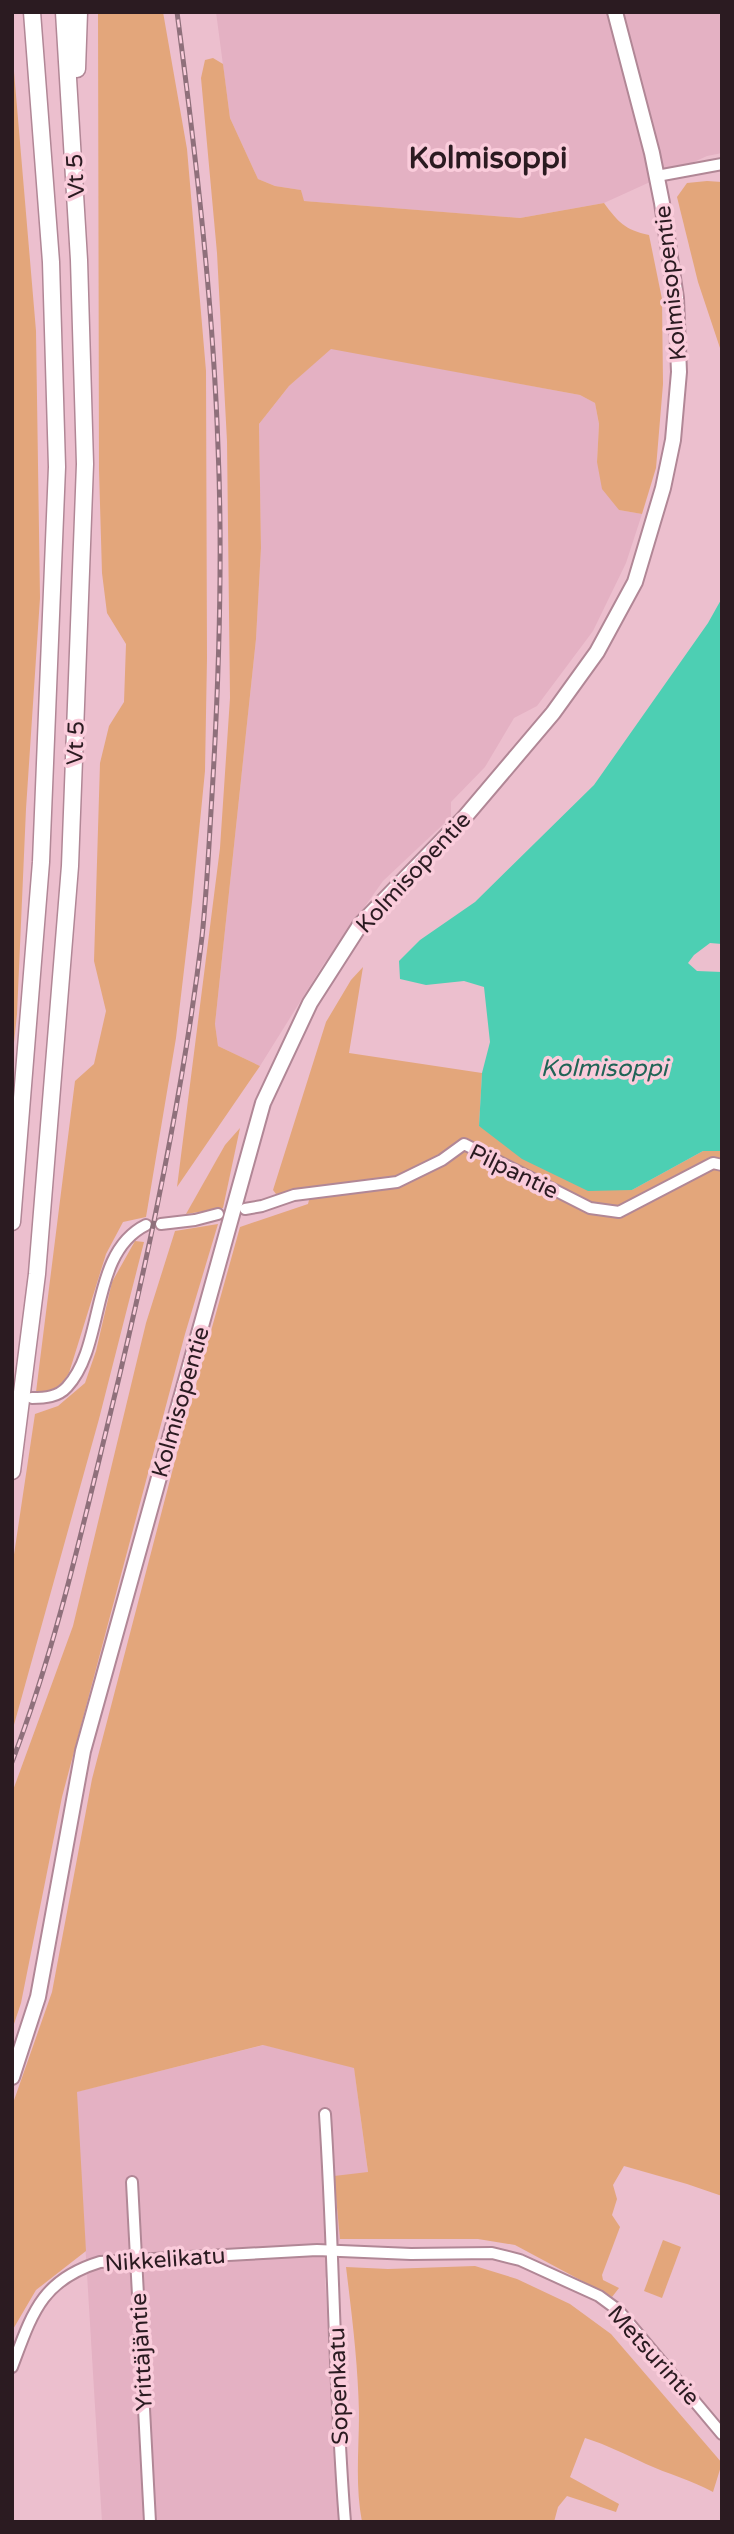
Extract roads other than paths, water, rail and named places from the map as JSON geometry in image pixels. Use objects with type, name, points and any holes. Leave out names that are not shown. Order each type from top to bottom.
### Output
[{"type":"highway","points":[[26,12],[40,89]]},
{"type":"highway","name":"Vt 5","points":[[12,1222],[41,862],[57,467],[51,262],[40,89],[32,12]]},
{"type":"highway","name":"Vt 5","points":[[12,1471],[37,1274],[70,866],[85,464],[79,260],[64,12]]},
{"type":"highway","points":[[79,12],[79,260]]},
{"type":"main road","name":"Kolmisopentie","points":[[12,2077],[38,1997],[83,1751],[263,1103],[310,1003],[360,925],[464,818],[553,713],[597,652],[635,582],[663,488],[673,440],[679,372],[676,298],[657,176],[615,12]]},
{"type":"street","points":[[657,176],[722,164]]},
{"type":"street","name":"Pilpantie","points":[[245,1209],[294,1195],[397,1182],[442,1160],[464,1144],[590,1208],[619,1212],[713,1163],[722,1165]]},
{"type":"street","points":[[161,1224],[218,1214]]},
{"type":"street","points":[[32,1398],[47,1398],[68,1387],[82,1361],[101,1294],[115,1258],[136,1230],[146,1225]]},
{"type":"street","name":"Sopenkatu","points":[[325,2114],[345,2522]]},
{"type":"street","name":"Yrittäjäntie","points":[[132,2182],[150,2522]]},
{"type":"street","name":"Nikkelikatu","points":[[12,2367],[27,2325],[51,2287],[79,2269],[100,2262],[333,2250]]},
{"type":"street","name":"Metsurintie","points":[[333,2250],[411,2255],[504,2254],[599,2296],[618,2310],[722,2434]]},
{"type":"water","name":"Kolmisoppi","points":[[722,598],[722,944],[710,943],[688,963],[697,971],[722,972],[722,1151],[703,1151],[632,1190],[588,1191],[522,1159],[479,1126],[482,1073],[490,1042],[484,987],[464,981],[426,985],[400,979],[399,961],[420,940],[475,902],[594,785],[708,623]]},
{"type":"railway","points":[[12,1762],[66,1592],[137,1300],[185,1059],[204,919],[218,664],[219,490],[216,393],[208,284],[177,12]]},
{"type":"district","name":"Kolmisoppi","points":[[488,158]]}]
